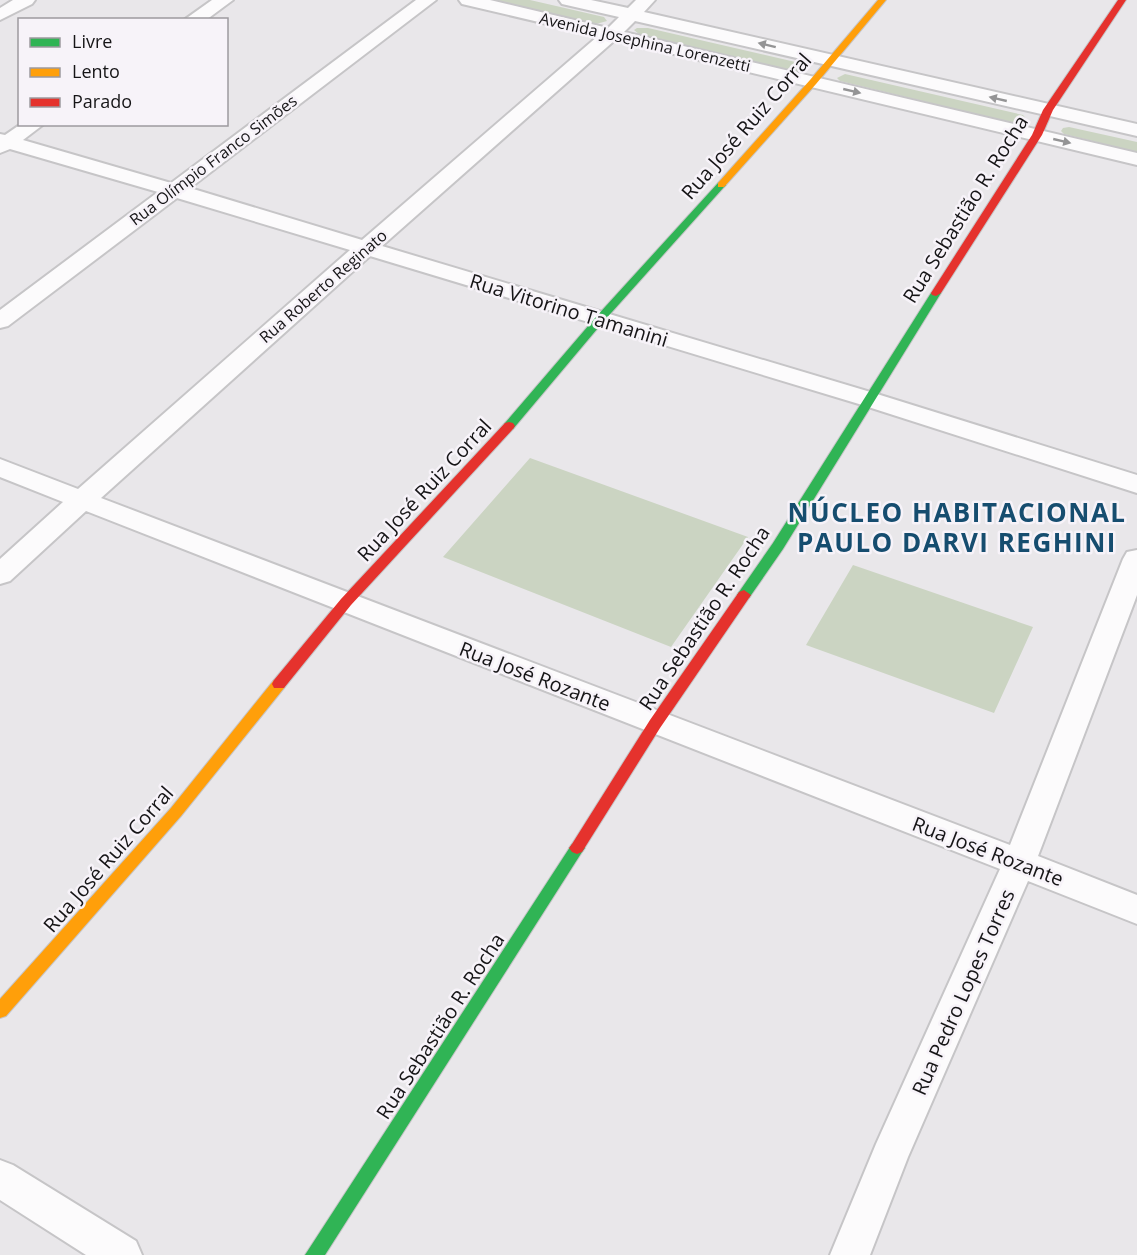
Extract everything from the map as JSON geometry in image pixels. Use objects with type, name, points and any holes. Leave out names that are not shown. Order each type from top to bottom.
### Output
[{"type":"street","points":[[0,15],[26,0]]},
{"type":"street","points":[[196,18],[224,0]]},
{"type":"street","name":"Rua Olímpio Franco Simões","points":[[0,321],[427,0]]},
{"type":"street","name":"Avenida Josephina Lorenzetti","points":[[468,0],[1137,159]]},
{"type":"street","name":"Avenida Josephina Lorenzetti","points":[[568,0],[639,7],[830,60],[1137,130]]},
{"type":"street","name":"Rua José Ruiz Corral","points":[[0,1011],[176,812],[346,602],[507,429],[599,320],[813,82],[882,0]]},
{"type":"street","name":"Rua Sebastião R. Rocha","points":[[314,1255],[487,990],[655,724],[777,546],[1037,135],[1048,110],[1122,0]]},
{"type":"street","name":"Rua Roberto Reginato","points":[[0,574],[244,354],[612,34],[639,7]]},
{"type":"street","points":[[2,144],[32,126]]},
{"type":"street","name":"Rua Vitorino Tamanini","points":[[2,144],[174,190],[599,320],[868,399],[1137,484]]},
{"type":"street","name":"Rua José Rozante","points":[[0,467],[655,724],[1020,862],[1137,910]]},
{"type":"street","name":"Rua Pedro Lopes Torres","points":[[850,1255],[890,1157],[1020,862],[1137,559]]},
{"type":"street","points":[[0,1178],[122,1255]]},
{"type":"green space","points":[[493,0],[530,0],[604,17],[607,21],[596,24]]},
{"type":"green space","points":[[648,28],[804,64],[809,68],[797,72],[640,35],[634,30]]},
{"type":"green space","points":[[845,74],[1023,115],[1027,120],[1017,124],[840,81],[837,78]]},
{"type":"green space","points":[[1069,127],[1137,142],[1137,152],[1064,134],[1061,131]]},
{"type":"green space","points":[[530,458],[748,537],[671,647],[443,557]]},
{"type":"green space","points":[[853,565],[1033,627],[994,713],[806,645]]},
{"type":"traffic: fast","points":[[509,426],[599,320],[721,185]]},
{"type":"traffic: fast","points":[[744,595],[778,546],[936,293]]},
{"type":"traffic: fast","points":[[314,1255],[577,848]]},
{"type":"traffic: slow","points":[[721,185],[882,0]]},
{"type":"traffic: slow","points":[[0,1011],[176,812],[279,684]]},
{"type":"traffic: jam","points":[[936,293],[1037,135],[1048,110],[1122,0]]},
{"type":"traffic: jam","points":[[279,684],[346,602],[509,426]]},
{"type":"traffic: jam","points":[[577,848],[655,724],[744,595]]},
{"type":"district","name":"NÚCLEO HABITACIONAL PAULO DARVI REGHINI","points":[[957,527]]}]
